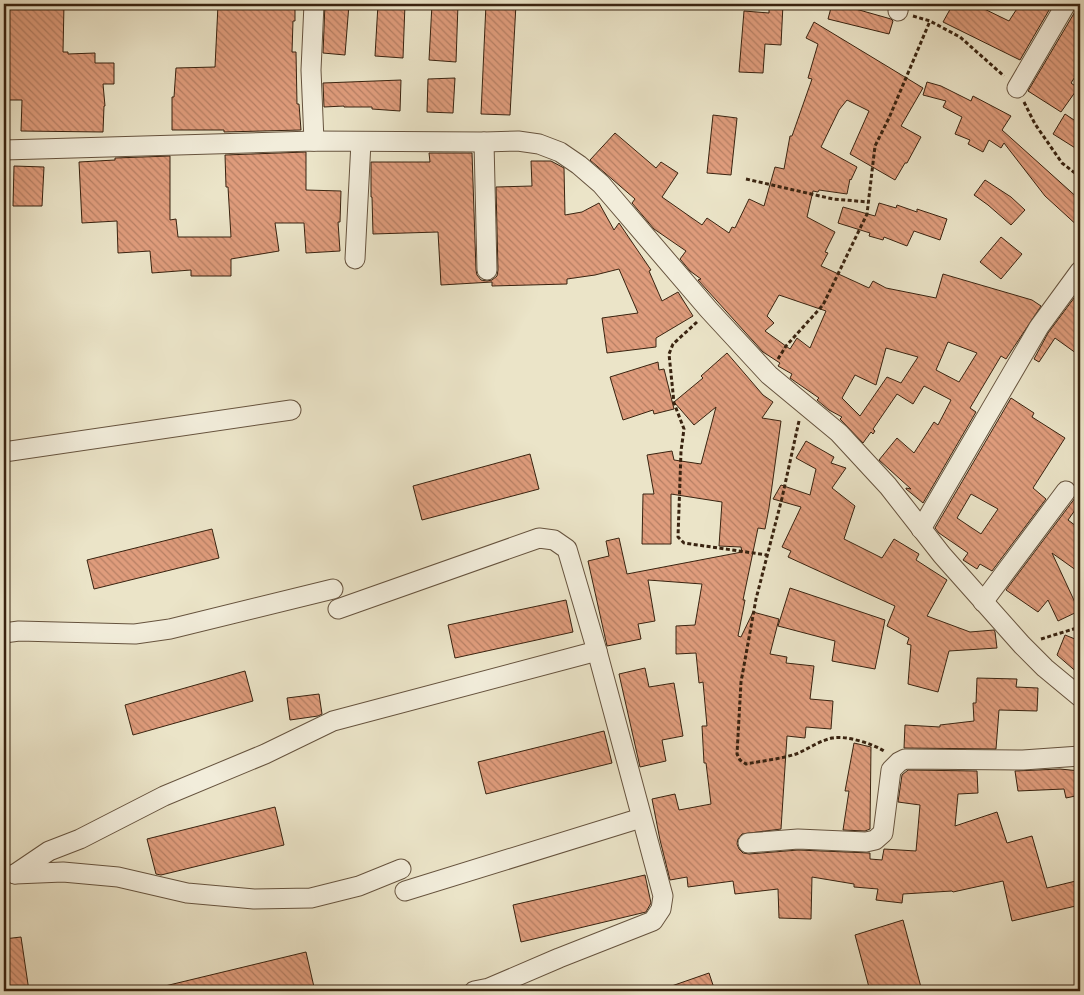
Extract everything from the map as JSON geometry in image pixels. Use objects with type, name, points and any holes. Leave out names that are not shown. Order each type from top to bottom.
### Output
[{"type":"street","points":[[314,4],[311,70],[314,142]]},
{"type":"street","points":[[1018,88],[1066,4]]},
{"type":"street","points":[[4,150],[314,142],[484,142],[518,140],[539,144],[560,152],[579,164],[601,184],[709,310],[769,375],[839,433],[888,486],[942,555],[1022,645],[1045,668],[1080,697]]},
{"type":"street","points":[[355,259],[361,142]]},
{"type":"street","points":[[484,142],[487,270]]},
{"type":"street","points":[[921,529],[1038,327],[1080,271]]},
{"type":"street","points":[[4,452],[290,410]]},
{"type":"street","points":[[983,602],[1066,491]]},
{"type":"street","points":[[338,609],[539,538],[554,540],[567,549],[597,651],[663,896],[661,909],[653,922],[559,958],[489,988],[474,991]]},
{"type":"street","points":[[4,633],[19,631],[134,634],[152,632],[198,623],[333,589]]},
{"type":"street","points":[[9,875],[49,851],[80,839],[164,796],[265,754],[333,720],[597,651]]},
{"type":"street","points":[[748,843],[798,839],[866,842],[874,840],[882,833],[891,770],[899,762],[910,759],[1023,760],[1080,756]]},
{"type":"street","points":[[405,891],[641,818]]},
{"type":"street","points":[[9,875],[62,872],[90,874],[118,877],[187,893],[254,899],[311,898],[359,886],[401,870]]},
{"type":"path","points":[[864,4],[898,8],[930,21],[960,37],[1018,88],[1035,124],[1062,163],[1080,177]]},
{"type":"path","points":[[769,375],[786,346],[823,305],[867,214],[875,146],[889,118],[930,21]]},
{"type":"path","points":[[746,179],[833,199],[868,202]]},
{"type":"path","points":[[709,310],[673,344],[669,354],[674,403],[684,429],[678,537],[684,543],[766,554]]},
{"type":"path","points":[[803,404],[782,498],[766,554],[756,599],[741,682],[737,754],[740,760],[746,764],[798,753],[834,738],[862,741],[876,746],[899,762]]},
{"type":"path","points":[[1022,645],[1080,627]]},
{"type":"building","points":[[4,4],[64,4],[63,52],[68,52],[68,54],[95,53],[95,63],[114,63],[114,84],[103,84],[105,106],[103,132],[21,131],[22,100],[4,100]]},
{"type":"building","points":[[325,4],[349,4],[345,55],[323,53]]},
{"type":"building","points":[[378,4],[405,4],[403,58],[375,56]]},
{"type":"building","points":[[432,4],[458,4],[456,62],[429,60]]},
{"type":"building","points":[[486,4],[516,4],[510,115],[481,114]]},
{"type":"building","points":[[769,4],[783,4],[781,45],[765,44],[763,73],[739,72],[744,11],[769,13]]},
{"type":"building","points":[[832,4],[891,19],[893,21],[889,34],[828,19]]},
{"type":"building","points":[[953,4],[974,4],[1009,21],[1020,4],[1052,5],[1020,60],[943,22]]},
{"type":"building","points":[[1077,4],[1080,4],[1080,69],[1071,83],[1078,88],[1061,112],[1028,91],[1076,10]]},
{"type":"building","points":[[218,5],[295,6],[292,52],[296,52],[297,104],[299,104],[301,130],[224,132],[224,130],[172,130],[172,97],[174,97],[176,68],[215,67]]},
{"type":"building","points":[[814,22],[923,88],[901,126],[921,137],[895,180],[850,154],[869,111],[847,100],[839,110],[821,147],[857,167],[850,179],[847,194],[819,190],[818,192],[813,191],[807,217],[835,232],[825,252],[828,253],[821,266],[869,288],[873,281],[886,288],[936,298],[943,274],[1032,300],[1041,306],[1006,359],[1001,356],[970,408],[976,412],[923,503],[906,489],[911,489],[879,460],[897,438],[914,453],[934,422],[938,425],[951,400],[924,386],[913,404],[897,394],[873,429],[875,431],[873,434],[871,432],[863,443],[840,419],[842,417],[829,410],[817,400],[819,398],[790,378],[792,374],[778,366],[780,363],[763,352],[698,280],[701,279],[690,271],[680,259],[686,251],[654,229],[632,203],[635,199],[590,160],[615,133],[656,168],[661,162],[678,173],[662,197],[702,225],[707,218],[729,233],[732,227],[735,228],[749,199],[764,206],[775,167],[784,169],[790,136],[792,136],[812,79],[808,78],[818,44],[806,38]],"holes":[[[779,295],[826,311],[810,348],[797,338],[790,349],[765,331],[774,323],[767,316]],[[948,342],[977,353],[959,382],[936,370]],[[886,348],[918,357],[901,383],[887,377],[860,416],[842,398],[855,375],[876,385]]]},
{"type":"building","points":[[455,78],[453,113],[427,112],[428,79]]},
{"type":"building","points":[[401,80],[400,111],[372,109],[372,107],[324,107],[323,83]]},
{"type":"building","points":[[927,82],[941,86],[971,101],[973,96],[1011,116],[1002,130],[1080,200],[1080,228],[1045,196],[1004,143],[1001,148],[989,140],[983,152],[968,144],[970,140],[955,134],[962,117],[943,107],[946,101],[923,95]]},
{"type":"building","points":[[1065,114],[1080,124],[1080,151],[1053,134]]},
{"type":"building","points":[[713,115],[737,118],[731,175],[707,173]]},
{"type":"building","points":[[306,152],[306,190],[341,191],[340,222],[338,222],[340,251],[306,253],[304,223],[275,223],[279,251],[231,259],[231,276],[191,276],[191,270],[152,273],[150,251],[118,253],[117,221],[82,223],[79,162],[115,160],[115,158],[170,156],[170,220],[176,219],[178,237],[231,237],[225,155]]},
{"type":"building","points":[[429,153],[472,153],[476,270],[481,280],[492,280],[497,276],[498,270],[496,187],[532,186],[531,161],[551,161],[564,168],[565,215],[582,212],[599,203],[614,230],[619,223],[651,270],[649,271],[662,301],[678,292],[693,316],[656,338],[656,347],[607,353],[602,318],[638,313],[619,269],[567,279],[567,284],[492,286],[492,282],[441,285],[438,232],[373,234],[371,162],[430,162]]},
{"type":"building","points":[[14,166],[44,167],[42,206],[13,206]]},
{"type":"building","points":[[985,180],[1011,197],[1025,210],[1011,225],[974,195]]},
{"type":"building","points":[[879,203],[896,208],[897,205],[917,212],[917,209],[947,219],[940,240],[914,231],[907,246],[884,237],[883,240],[869,236],[870,233],[838,223],[843,207],[875,216]]},
{"type":"building","points":[[1001,237],[1022,254],[1001,279],[980,262]]},
{"type":"building","points":[[1080,290],[1080,356],[1055,338],[1039,362],[1034,359],[1048,333]]},
{"type":"building","points":[[727,353],[763,395],[773,402],[762,418],[781,421],[765,529],[758,528],[743,600],[745,600],[738,636],[741,637],[753,612],[779,619],[770,654],[787,657],[786,663],[814,666],[810,699],[833,701],[831,729],[806,727],[805,738],[787,736],[781,829],[742,834],[737,844],[739,849],[743,853],[749,854],[798,850],[870,853],[870,859],[882,860],[884,849],[916,851],[920,805],[898,802],[902,775],[908,770],[977,771],[978,793],[958,794],[955,826],[997,812],[1007,843],[1032,836],[1047,888],[1080,880],[1080,905],[1012,921],[1003,881],[953,892],[903,894],[902,903],[876,900],[878,889],[854,887],[854,884],[812,877],[811,919],[779,918],[778,889],[735,894],[733,881],[688,887],[687,877],[670,880],[652,799],[675,794],[679,810],[711,804],[706,763],[704,763],[702,726],[707,726],[703,682],[699,683],[696,653],[676,654],[676,626],[695,625],[702,584],[648,580],[655,621],[638,624],[641,639],[607,646],[588,561],[609,556],[606,541],[619,538],[627,574],[742,552],[741,547],[719,546],[722,502],[671,494],[671,544],[642,544],[643,494],[654,494],[647,455],[672,451],[674,460],[701,464],[716,407],[694,425],[674,402],[703,378],[701,376]]},
{"type":"building","points":[[658,362],[659,370],[664,369],[674,409],[654,414],[653,410],[623,420],[610,377]]},
{"type":"building","points":[[1011,398],[1034,413],[1032,417],[1065,438],[1033,488],[1046,499],[992,571],[980,564],[977,569],[963,560],[968,553],[939,533],[935,528]],"holes":[[[971,494],[998,509],[981,534],[957,518]]]},
{"type":"building","points":[[806,441],[834,457],[831,463],[846,468],[832,488],[855,506],[844,539],[882,558],[894,539],[919,554],[916,560],[947,580],[927,616],[970,632],[994,630],[997,648],[949,651],[938,692],[908,684],[911,645],[907,644],[909,638],[887,626],[895,606],[788,557],[791,551],[782,547],[801,507],[773,499],[781,485],[810,495],[816,469],[796,458]]},
{"type":"building","points":[[530,454],[539,489],[422,520],[413,486]]},
{"type":"building","points":[[1080,480],[1080,503],[1068,520],[1080,529],[1080,573],[1052,553],[1079,611],[1058,621],[1048,600],[1038,612],[1006,590],[1075,498],[1076,486]]},
{"type":"building","points":[[212,529],[219,558],[94,589],[87,560]]},
{"type":"building","points":[[790,588],[885,620],[875,669],[832,661],[835,641],[778,626]]},
{"type":"building","points":[[566,600],[573,632],[455,658],[448,625]]},
{"type":"building","points":[[1065,635],[1080,641],[1080,675],[1057,655]]},
{"type":"building","points":[[645,668],[649,687],[674,683],[683,736],[662,740],[666,761],[640,767],[619,674]]},
{"type":"building","points":[[245,671],[253,701],[133,735],[125,705]]},
{"type":"building","points":[[977,678],[1017,679],[1016,687],[1038,688],[1037,711],[999,710],[996,749],[904,748],[905,725],[940,727],[940,725],[974,721],[973,703],[976,703]]},
{"type":"building","points":[[319,694],[322,714],[290,720],[287,698]]},
{"type":"building","points":[[604,731],[612,763],[486,794],[478,762]]},
{"type":"building","points":[[854,743],[871,747],[870,829],[865,831],[843,830],[849,791],[845,791]]},
{"type":"building","points":[[1060,769],[1080,771],[1080,795],[1066,798],[1064,789],[1018,791],[1015,771]]},
{"type":"building","points":[[275,807],[284,845],[161,875],[156,874],[147,839]]},
{"type":"building","points":[[645,875],[651,903],[646,912],[521,942],[513,905]]},
{"type":"building","points":[[903,920],[922,991],[870,991],[855,935]]},
{"type":"building","points":[[21,937],[29,991],[4,991],[4,939]]},
{"type":"building","points":[[306,952],[314,987],[298,991],[166,991],[165,986]]},
{"type":"building","points":[[709,973],[714,988],[705,991],[663,991],[663,989]]}]
